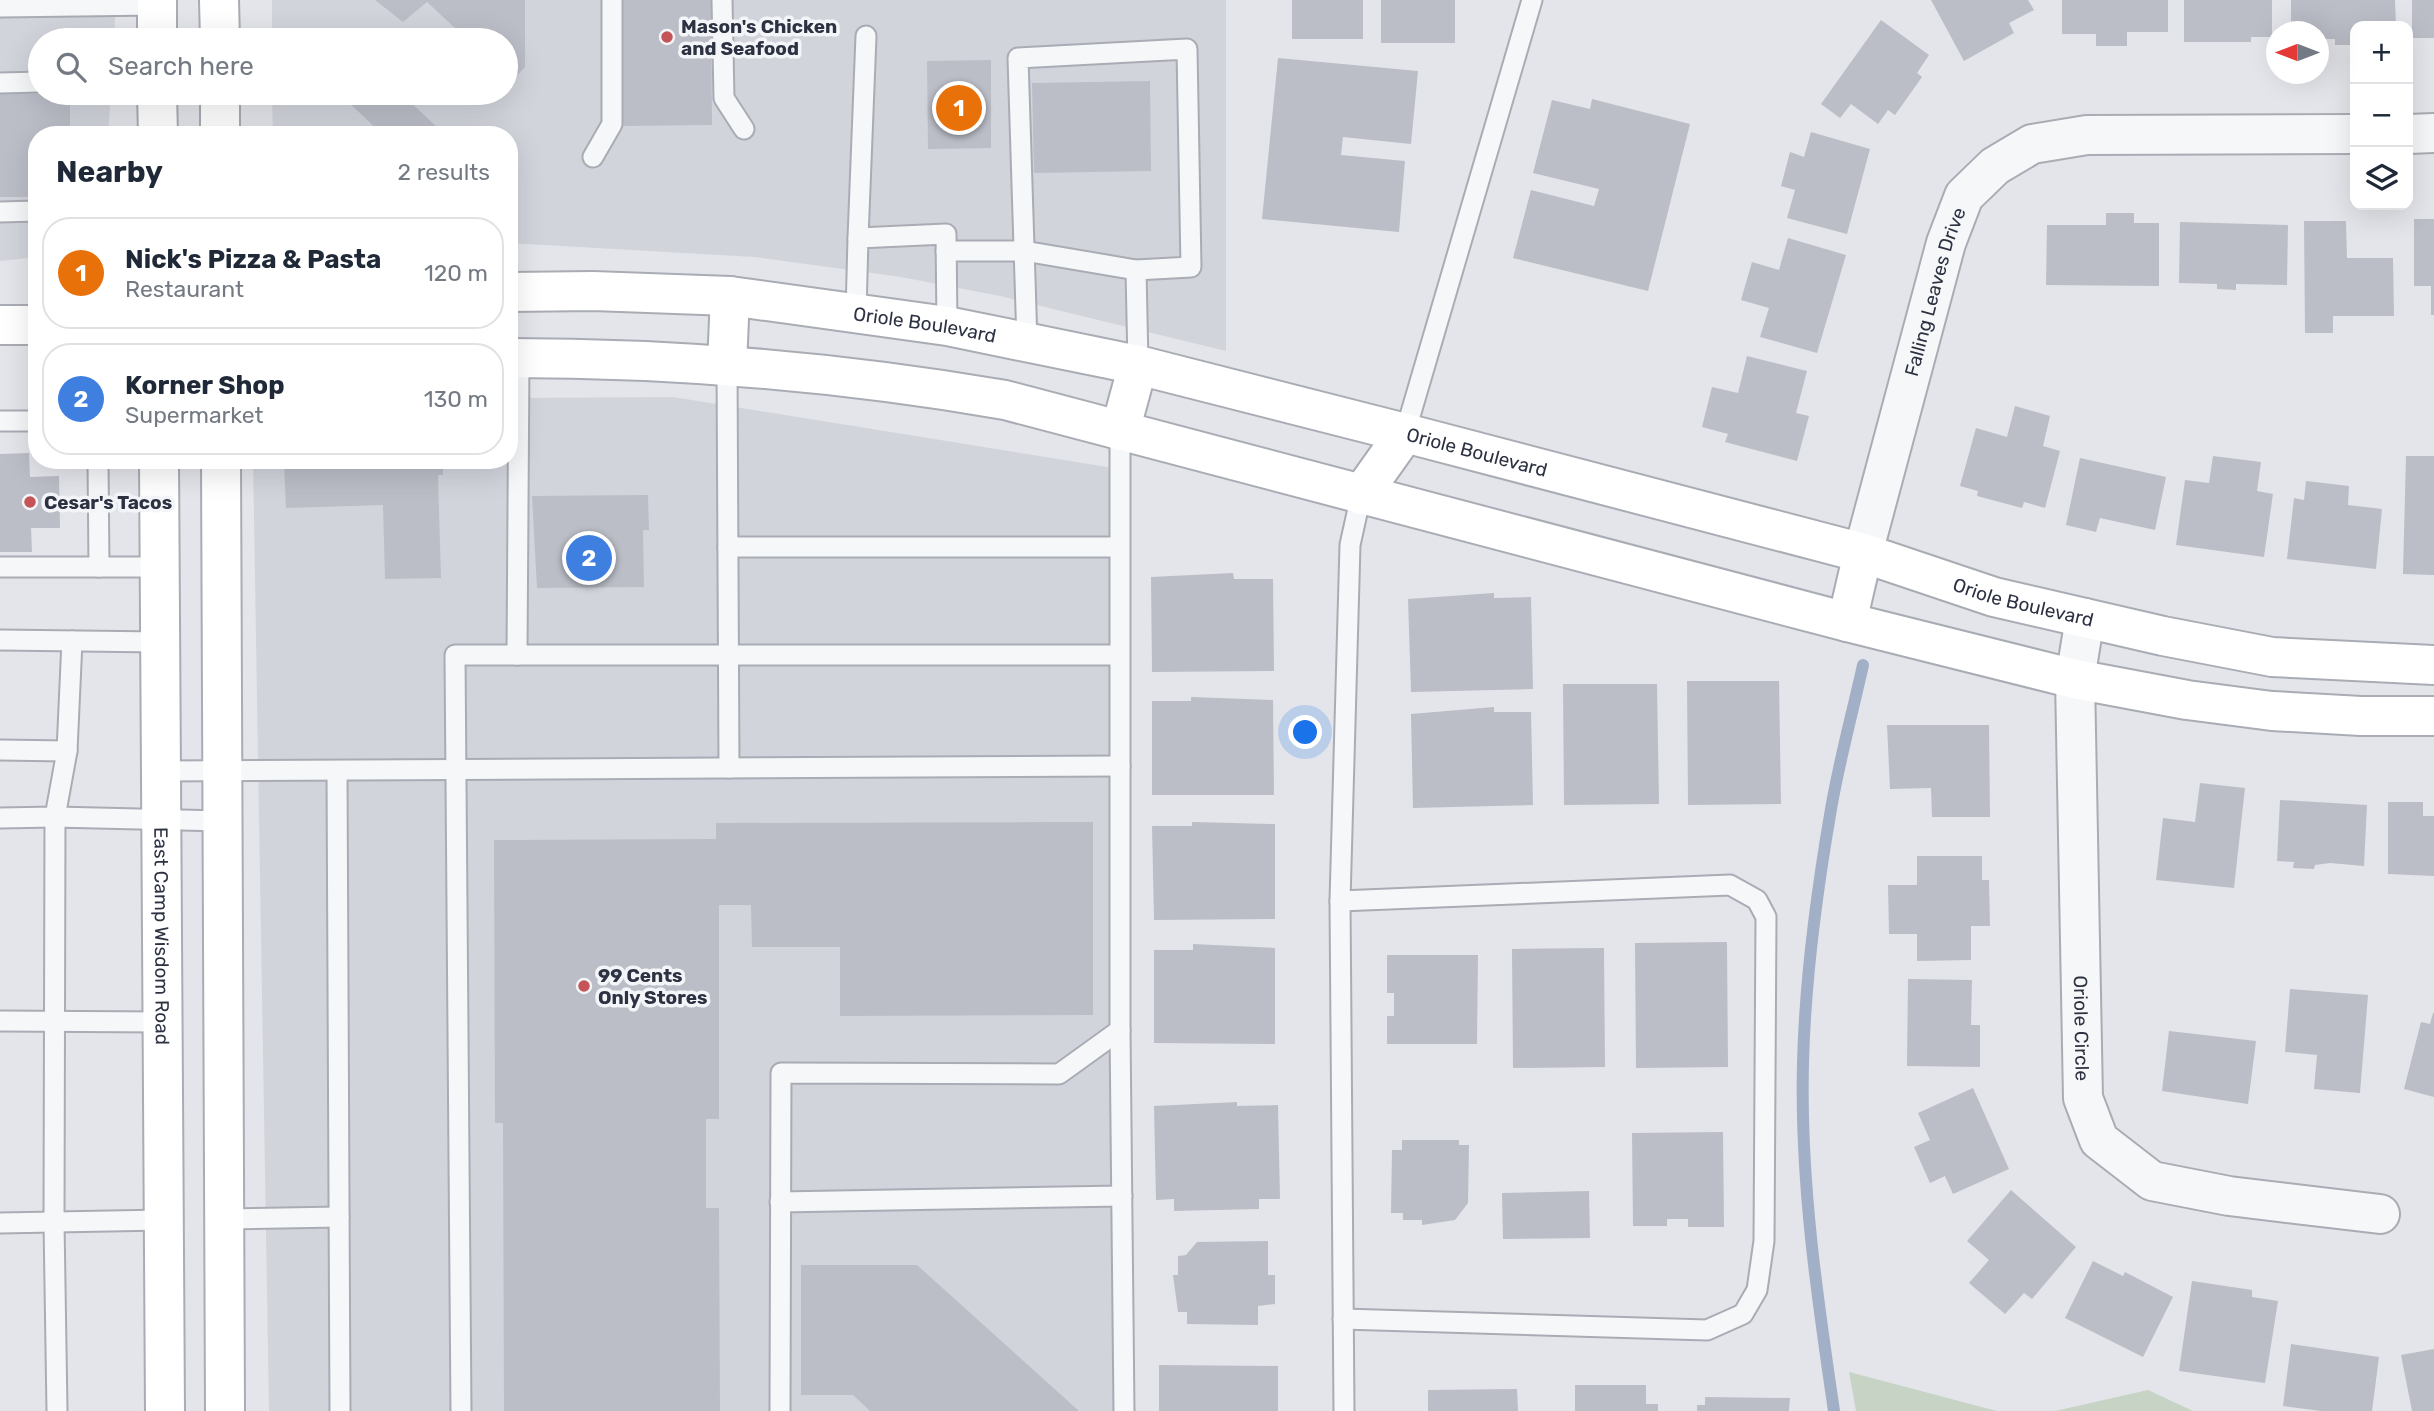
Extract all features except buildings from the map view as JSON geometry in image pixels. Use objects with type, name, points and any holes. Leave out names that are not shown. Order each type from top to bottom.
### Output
[{"type":"street","points":[[219,0],[219,28]]},
{"type":"street","points":[[157,105],[158,126]]},
{"type":"street","points":[[220,105],[220,126]]},
{"type":"street","name":"Falling Leaves Drive","points":[[1847,622],[1945,243],[1964,196],[1995,166],[2032,144],[2087,135],[2350,134]]},
{"type":"street","points":[[2413,134],[2434,134]]},
{"type":"street","name":"Oriole Boulevard","points":[[518,292],[730,296],[947,326],[1138,365],[1405,433],[1863,553],[1994,597],[2163,636],[2272,657],[2434,665]]},
{"type":"street","points":[[727,365],[730,296]]},
{"type":"street","points":[[0,324],[28,325]]},
{"type":"street","points":[[518,358],[727,365],[952,391],[1005,400],[1847,622],[2075,679],[2187,700],[2272,711],[2361,716],[2434,716]]},
{"type":"street","points":[[1120,430],[1138,365]]},
{"type":"street","points":[[1361,495],[1405,433]]},
{"type":"street","name":"East Camp Wisdom Road","points":[[159,469],[165,1411]]},
{"type":"street","points":[[221,469],[225,1411]]},
{"type":"street","name":"Oriole Circle","points":[[2085,618],[2075,679],[2083,1098],[2099,1140],[2152,1181],[2229,1196],[2380,1214]]},
{"type":"street","points":[[164,1220],[225,1219]]},
{"type":"lane","points":[[593,157],[612,124],[612,0]]},
{"type":"lane","points":[[722,0],[724,97],[744,128]]},
{"type":"lane","points":[[1405,433],[1532,0]]},
{"type":"lane","points":[[0,7],[157,15]]},
{"type":"lane","points":[[856,313],[866,36]]},
{"type":"lane","points":[[946,251],[1024,251],[1136,270],[1191,267],[1187,49],[1018,58],[1024,251],[1027,342]]},
{"type":"lane","points":[[0,83],[28,82]]},
{"type":"lane","points":[[0,212],[28,211]]},
{"type":"lane","points":[[858,238],[946,234],[947,326]]},
{"type":"lane","points":[[1136,270],[1138,365]]},
{"type":"lane","points":[[727,365],[729,768]]},
{"type":"lane","points":[[0,421],[28,421]]},
{"type":"lane","points":[[1120,430],[1120,1030],[1124,1411]]},
{"type":"lane","points":[[98,469],[99,567]]},
{"type":"lane","points":[[515,469],[517,655]]},
{"type":"lane","points":[[1344,1411],[1340,901],[1350,545],[1361,495]]},
{"type":"lane","points":[[728,547],[1119,547]]},
{"type":"lane","points":[[0,567],[160,567]]},
{"type":"lane","points":[[0,639],[160,642]]},
{"type":"lane","points":[[57,1411],[54,1222],[55,817],[67,751],[72,641]]},
{"type":"lane","points":[[461,1411],[455,655],[1119,655]]},
{"type":"lane","points":[[0,750],[67,751]]},
{"type":"lane","points":[[161,771],[1120,766]]},
{"type":"lane","points":[[337,771],[340,1411]]},
{"type":"lane","points":[[0,818],[223,821]]},
{"type":"lane","points":[[1340,901],[1730,885],[1757,900],[1766,917],[1764,1241],[1757,1290],[1743,1314],[1707,1330],[1343,1319]]},
{"type":"lane","points":[[0,1021],[162,1021]]},
{"type":"lane","points":[[779,1411],[781,1073],[1059,1074],[1120,1030]]},
{"type":"lane","points":[[780,1202],[1122,1196]]},
{"type":"lane","points":[[225,1219],[339,1217]]},
{"type":"lane","points":[[0,1223],[164,1220]]},
{"type":"shaded area","points":[[0,0],[116,0],[115,28],[28,28],[28,105],[110,105],[109,126],[28,126],[28,258],[0,261]]},
{"type":"shaded area","points":[[272,0],[1226,0],[1226,351],[1000,296],[901,277],[754,257],[518,244],[518,126],[273,126],[272,105],[518,105],[518,28],[272,28]]},
{"type":"shaded area","points":[[673,397],[1126,470],[1130,1411],[269,1411],[253,469],[518,469],[518,398]]},
{"type":"green space","points":[[1849,1372],[1997,1411],[1856,1411]]},
{"type":"green space","points":[[2148,1390],[2193,1411],[2055,1411]]},
{"type":"waterway","points":[[1834,1411],[1807,1194],[1803,1107],[1804,1032],[1812,939],[1825,846],[1837,777],[1863,665]]},
{"type":"place","name":"Mason's Chicken and Seafood","points":[[667,37]]},
{"type":"place","name":"Nick's Pizza & Pasta","points":[[959,108]]},
{"type":"place","name":"Cesar's Tacos","points":[[30,502]]},
{"type":"place","name":"Korner Shop","points":[[589,558]]},
{"type":"place","name":"99 Cents Only Stores","points":[[584,986]]}]
